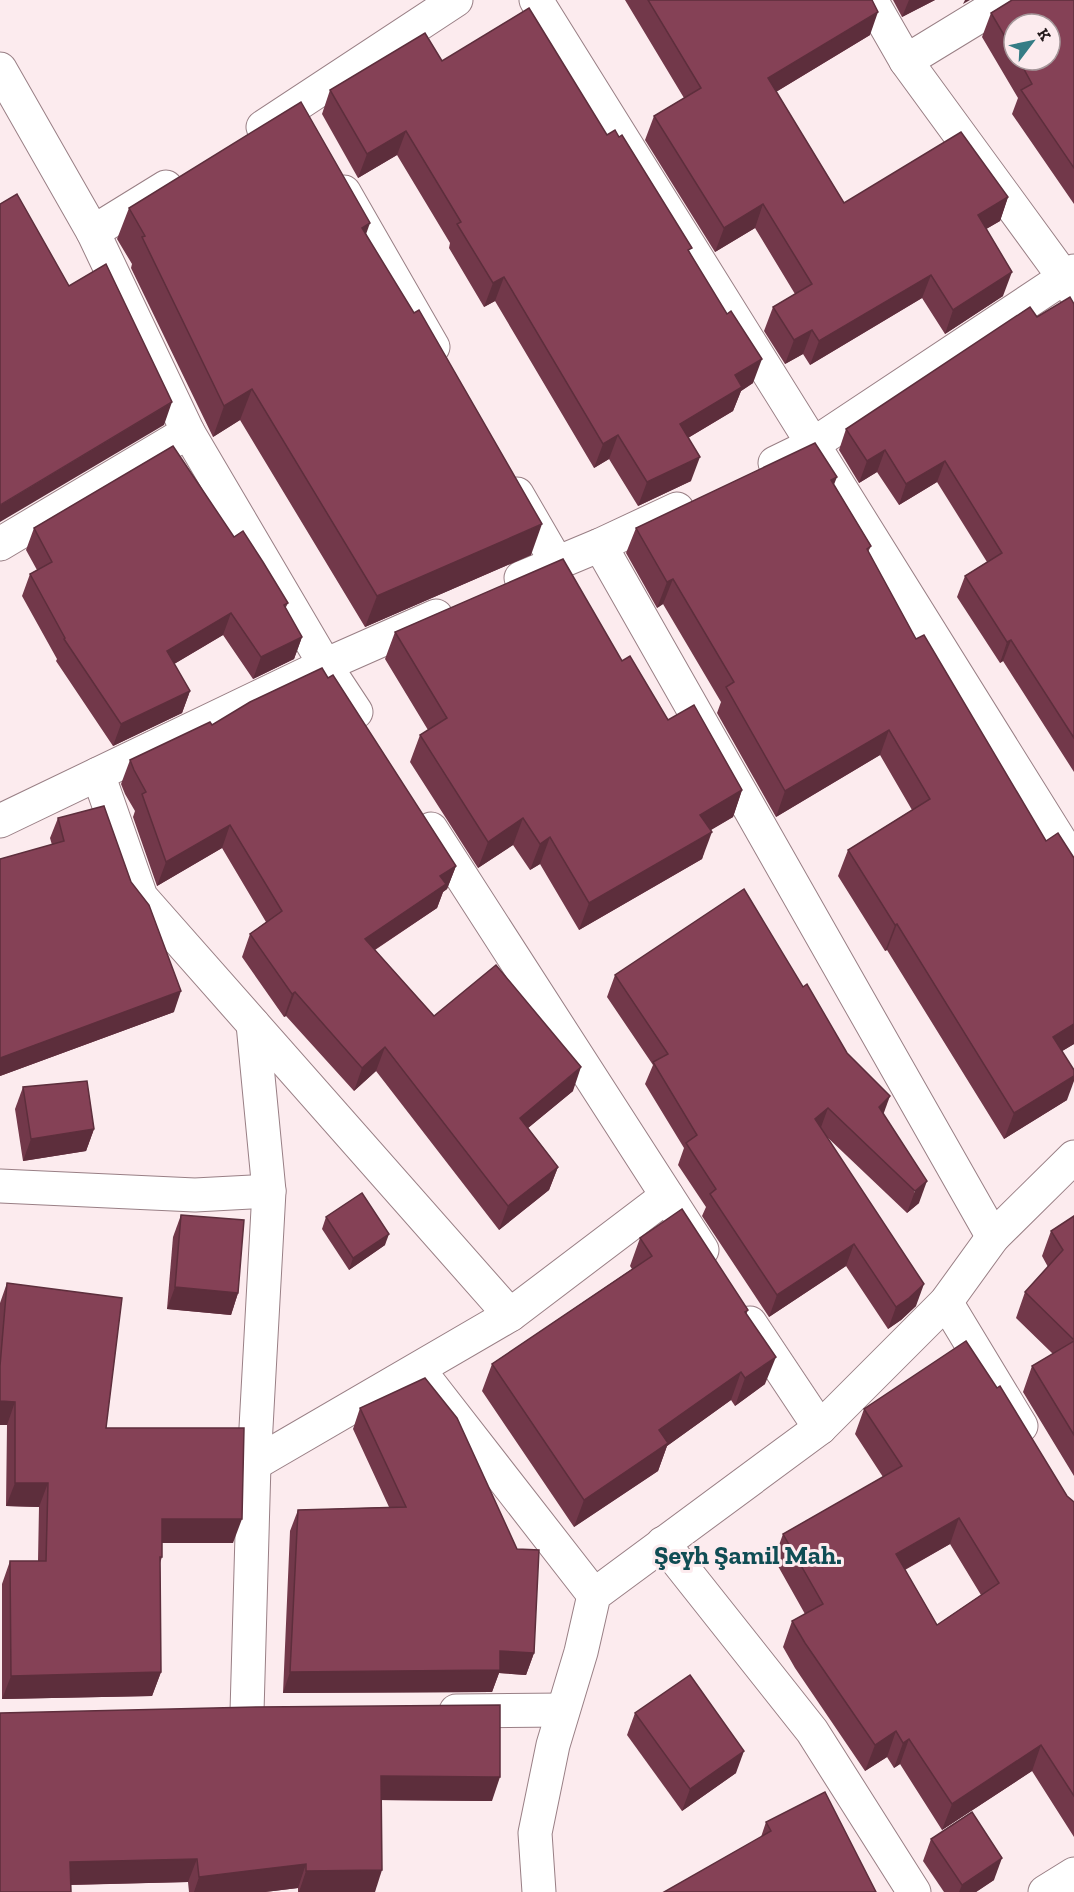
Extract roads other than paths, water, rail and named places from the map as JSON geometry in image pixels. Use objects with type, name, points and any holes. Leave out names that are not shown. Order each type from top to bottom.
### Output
[{"type":"street","points":[[235,144],[302,117],[456,0]]},
{"type":"street","points":[[536,0],[1074,864]]},
{"type":"street","points":[[748,475],[812,445],[1071,280],[906,61],[871,0]]},
{"type":"street","points":[[906,61],[1006,0]]},
{"type":"street","points":[[0,69],[93,232],[188,432],[370,735]]},
{"type":"street","points":[[331,169],[450,376]]},
{"type":"street","points":[[93,232],[195,170]]},
{"type":"street","points":[[0,544],[188,432]]},
{"type":"street","points":[[503,469],[557,563]]},
{"type":"street","points":[[494,591],[600,545],[706,495]]},
{"type":"street","points":[[600,545],[993,1237]]},
{"type":"street","points":[[0,821],[326,665],[462,604]]},
{"type":"street","points":[[98,774],[141,897],[510,1314]]},
{"type":"street","points":[[416,805],[718,1273]]},
{"type":"street","points":[[253,1024],[269,1191],[254,1464],[235,1712],[282,1712]]},
{"type":"street","points":[[539,1892],[535,1833],[553,1745],[581,1652],[594,1595],[820,1428],[945,1302],[993,1237],[1074,1157]]},
{"type":"street","points":[[0,1186],[195,1195],[269,1191]]},
{"type":"street","points":[[254,1464],[510,1314],[667,1196]]},
{"type":"street","points":[[737,1302],[820,1428]]},
{"type":"street","points":[[945,1302],[1037,1452]]},
{"type":"street","points":[[417,1368],[594,1595]]},
{"type":"street","points":[[663,1543],[812,1731],[914,1892]]},
{"type":"street","points":[[422,1711],[563,1710]]},
{"type":"street","points":[[1045,1892],[1074,1874]]},
{"type":"district","name":"Şeyh Şamil Mah.","points":[[748,1555]]}]
